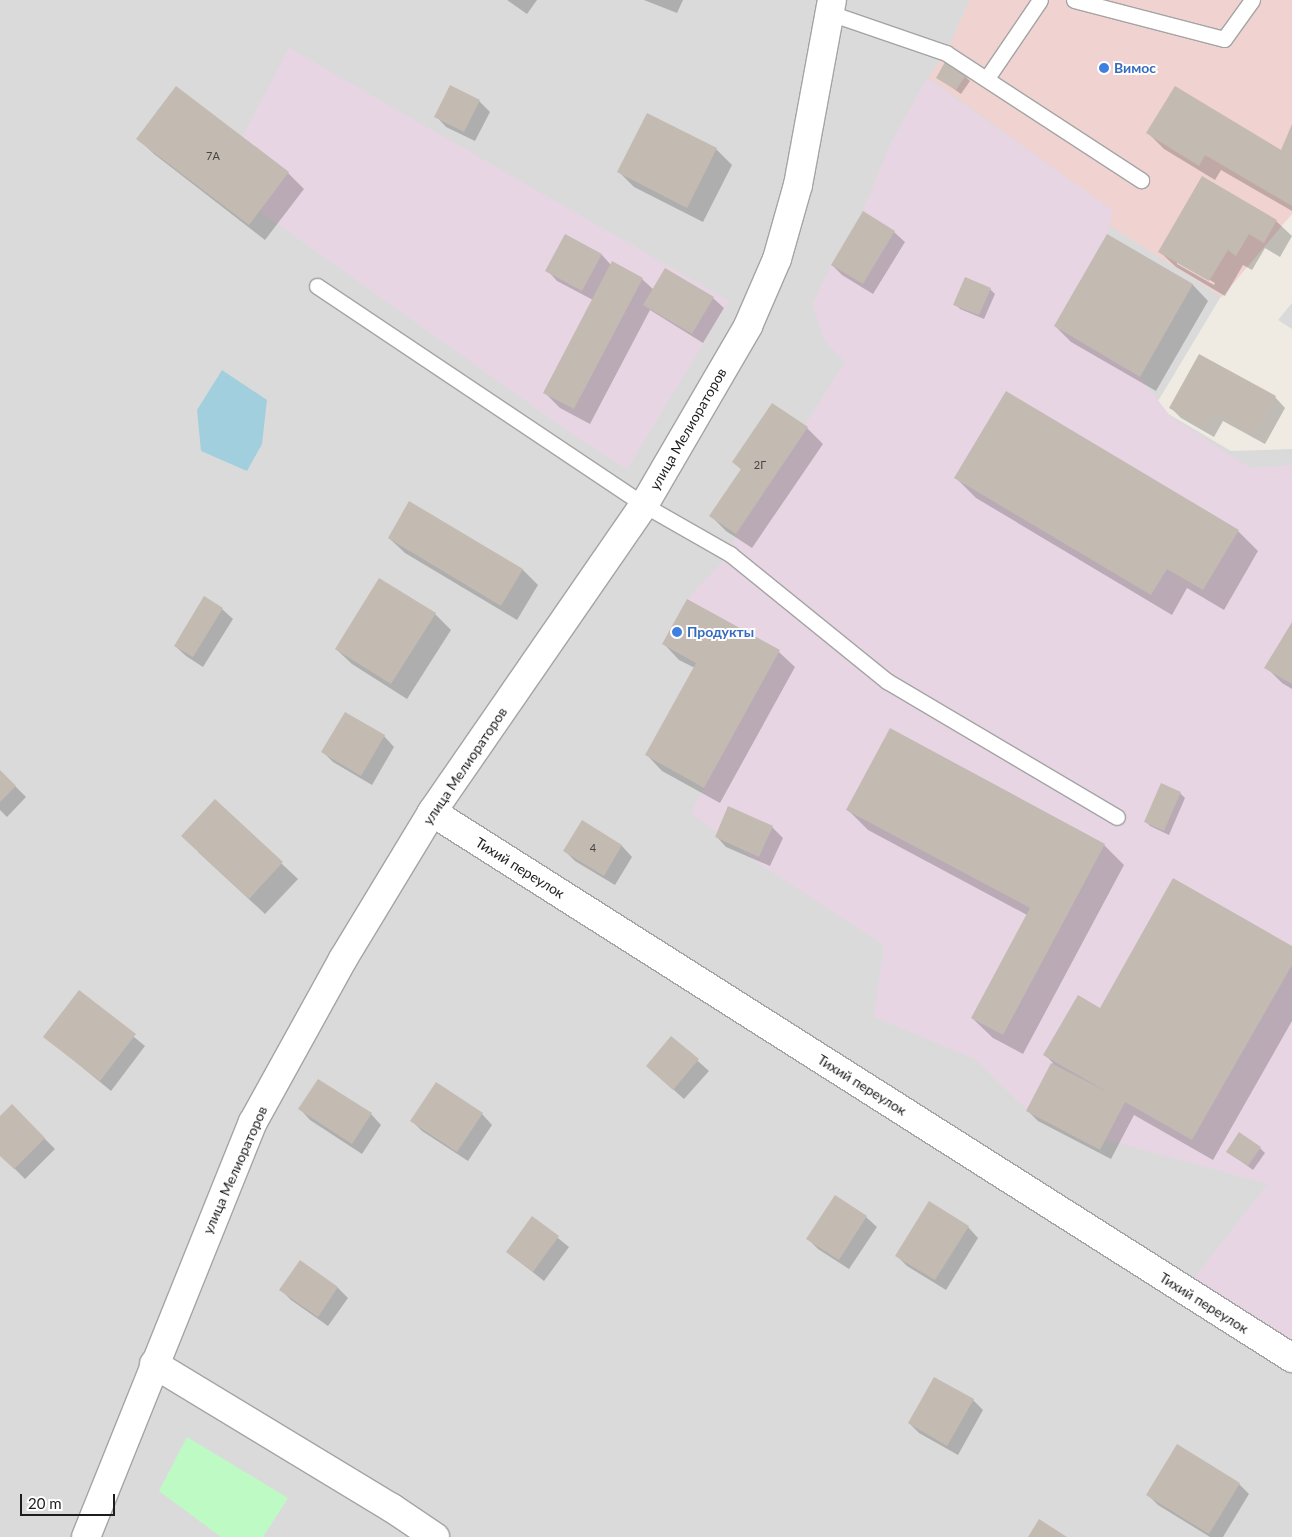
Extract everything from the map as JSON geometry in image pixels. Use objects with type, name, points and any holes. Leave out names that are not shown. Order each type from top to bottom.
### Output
[{"type":"street","name":"улица Мелиораторов","points":[[86,1537],[253,1122],[343,959],[432,812],[644,505],[748,326],[777,259],[798,185],[831,6]]},
{"type":"street","name":"Тихий переулок","points":[[432,812],[1292,1358]]},
{"type":"street","points":[[154,1364],[392,1508],[435,1537]]},
{"type":"lane","points":[[987,78],[1040,0]]},
{"type":"lane","points":[[1074,0],[1224,39],[1252,0]]},
{"type":"lane","points":[[831,6],[946,53],[1142,180]]},
{"type":"lane","points":[[317,286],[644,505],[730,554],[887,681],[1117,818]]},
{"type":"shaded area","points":[[0,0],[1006,0],[1223,293],[1155,406],[1231,451],[1292,449],[1292,1537],[0,1537]]},
{"type":"shaded area","name":"Вимос","points":[[970,0],[1292,0],[1292,214],[1222,297],[1109,225],[1113,211],[928,77],[946,53]]},
{"type":"shaded area","points":[[289,48],[729,301],[627,469],[569,432],[219,182]]},
{"type":"shaded area","points":[[927,78],[1113,211],[1107,234],[1193,284],[1140,377],[1171,417],[1250,468],[1292,465],[1292,1353],[1184,1291],[1268,1184],[1115,1142],[1077,1137],[1032,1115],[975,1059],[874,1017],[884,945],[763,866],[691,813],[704,788],[645,755],[696,663],[662,644],[687,599],[730,554],[736,534],[845,362],[824,340],[813,304],[831,265],[863,211],[889,147]]},
{"type":"shaded area","points":[[1292,303],[1292,329],[1278,320]]},
{"type":"green space","points":[[187,1437],[288,1498],[263,1537],[221,1537],[159,1491]]},
{"type":"water","points":[[222,370],[267,400],[262,444],[247,471],[201,451],[197,410]]},
{"type":"building","points":[[945,62],[966,75],[956,90],[936,78]]},
{"type":"building","points":[[450,85],[480,100],[464,132],[434,117]]},
{"type":"building","points":[[176,86],[289,172],[249,225],[136,139]]},
{"type":"building","points":[[1175,86],[1281,150],[1292,124],[1292,206],[1205,155],[1199,166],[1146,133]]},
{"type":"building","points":[[647,113],[717,148],[687,208],[617,172]]},
{"type":"building","points":[[1202,176],[1277,220],[1264,243],[1249,234],[1236,256],[1228,250],[1209,281],[1158,252]]},
{"type":"building","points":[[863,211],[895,231],[863,284],[831,265]]},
{"type":"building","points":[[565,234],[602,254],[582,291],[545,271]]},
{"type":"building","points":[[1107,234],[1193,284],[1140,377],[1054,326]]},
{"type":"building","points":[[612,261],[643,278],[574,409],[543,393]]},
{"type":"building","points":[[665,268],[714,297],[692,334],[643,305]]},
{"type":"building","points":[[965,277],[991,288],[979,315],[953,305]]},
{"type":"building","points":[[1199,354],[1276,396],[1254,435],[1213,411],[1204,427],[1169,408]]},
{"type":"building","points":[[1006,391],[1239,530],[1203,590],[1167,569],[1151,595],[954,478]]},
{"type":"building","points":[[772,403],[808,427],[736,534],[709,516],[741,469],[732,462]]},
{"type":"building","points":[[409,501],[523,569],[501,606],[388,538]]},
{"type":"building","points":[[379,578],[436,613],[391,684],[335,649]]},
{"type":"building","points":[[204,596],[223,608],[193,657],[174,646]]},
{"type":"building","points":[[687,599],[780,650],[704,788],[645,755],[696,663],[662,644]]},
{"type":"building","points":[[1292,622],[1292,684],[1264,668]]},
{"type":"building","points":[[345,712],[385,735],[361,776],[321,752]]},
{"type":"building","points":[[890,728],[1105,844],[1003,1035],[971,1018],[1030,908],[846,810]]},
{"type":"building","points":[[0,770],[16,786],[0,802]]},
{"type":"building","points":[[1161,783],[1181,792],[1164,831],[1144,822]]},
{"type":"building","points":[[215,799],[283,862],[249,899],[181,836]]},
{"type":"building","points":[[728,806],[773,826],[759,857],[715,837]]},
{"type":"building","points":[[582,820],[622,845],[604,876],[563,851]]},
{"type":"building","points":[[1173,878],[1292,946],[1292,965],[1192,1140],[1125,1102],[1100,1150],[1026,1111],[1051,1063],[1109,1093],[1043,1055],[1078,995],[1100,1008]]},
{"type":"building","points":[[79,990],[136,1034],[100,1081],[43,1037]]},
{"type":"building","points":[[671,1036],[699,1059],[673,1090],[646,1066]]},
{"type":"building","points":[[318,1079],[372,1113],[352,1144],[298,1109]]},
{"type":"building","points":[[436,1082],[483,1113],[457,1152],[410,1121]]},
{"type":"building","points":[[12,1104],[45,1138],[14,1169],[0,1156],[0,1116]]},
{"type":"building","points":[[1239,1132],[1261,1147],[1248,1166],[1226,1152]]},
{"type":"building","points":[[835,1195],[867,1216],[839,1260],[806,1239]]},
{"type":"building","points":[[929,1201],[969,1226],[935,1280],[895,1256]]},
{"type":"building","points":[[532,1216],[559,1236],[533,1272],[506,1252]]},
{"type":"building","points":[[300,1260],[338,1287],[318,1317],[279,1290]]},
{"type":"building","points":[[934,1377],[974,1399],[947,1446],[908,1423]]},
{"type":"building","points":[[1177,1444],[1240,1483],[1209,1534],[1146,1495]]},
{"type":"building","points":[[1039,1519],[1067,1537],[1028,1537]]},
{"type":"place","name":"Вимос","points":[[1104,68]]},
{"type":"place","name":"Продукты","points":[[677,632]]}]
